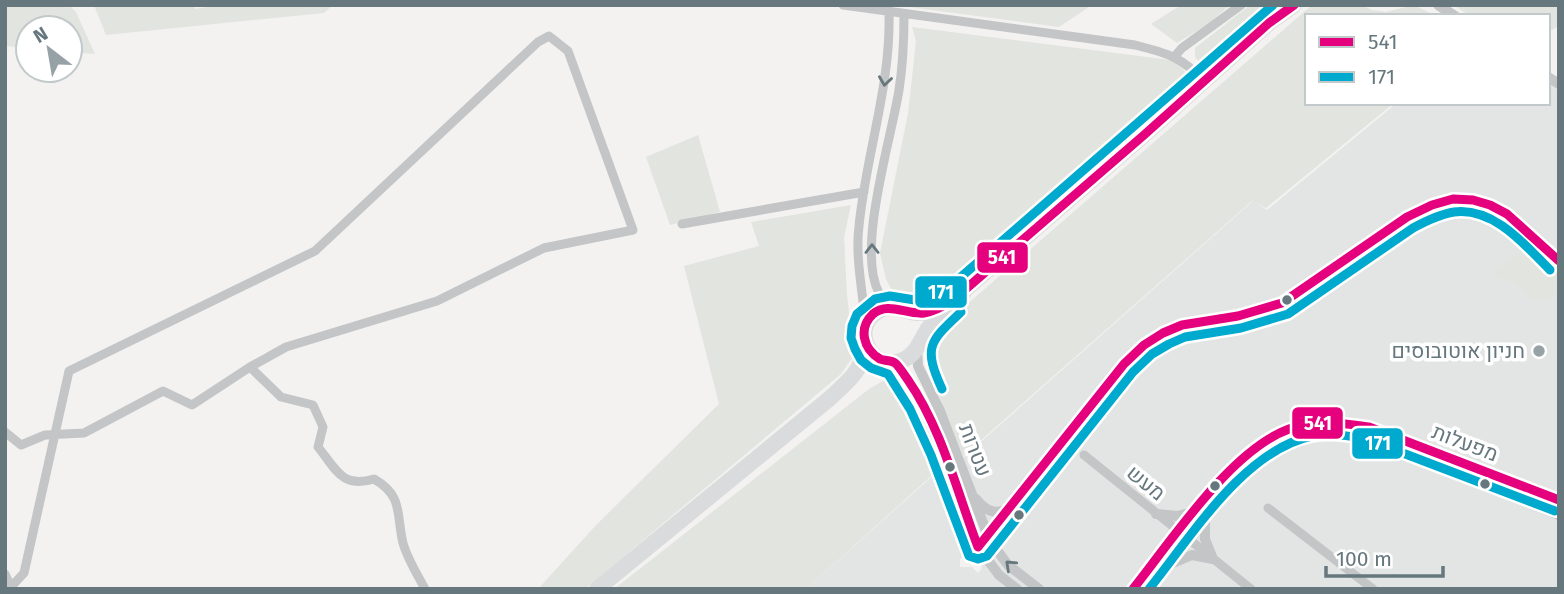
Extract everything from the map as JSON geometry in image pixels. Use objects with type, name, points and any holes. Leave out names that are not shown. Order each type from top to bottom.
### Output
[{"type":"highway","points":[[829,399],[892,363],[908,358],[936,318],[964,292],[1269,23],[1294,5]]},
{"type":"highway","points":[[597,589],[829,399],[856,373],[862,365],[866,346],[865,327],[869,319],[881,309],[902,309],[916,313],[932,311],[964,292]]},
{"type":"highway","points":[[902,309],[917,323],[918,343]]},
{"type":"highway","points":[[866,346],[876,358],[892,363]]},
{"type":"street","points":[[843,5],[1135,45],[1175,56],[1205,82]]},
{"type":"street","points":[[1175,56],[1241,5]]},
{"type":"street","points":[[865,327],[858,244],[864,192],[884,90],[889,49],[889,13]]},
{"type":"street","points":[[902,309],[881,296],[877,289],[872,244],[875,212],[898,93],[904,15]]},
{"type":"street","points":[[5,432],[22,445],[45,435],[55,434],[84,433],[163,391],[192,405],[286,346],[437,301],[544,248],[633,230],[568,51],[549,36],[538,42],[315,251],[69,371],[55,434],[24,573],[10,588],[5,574]]},
{"type":"street","points":[[682,224],[864,192]]},
{"type":"street","points":[[978,547],[1124,364],[1154,336],[1189,322],[1240,317],[1274,307],[1420,209],[1433,203],[1459,198],[1488,204],[1514,219],[1559,261]]},
{"type":"street","name":"עטרות","points":[[918,343],[918,366],[940,411],[988,536],[1008,565],[1039,589]]},
{"type":"street","name":"עטרות","points":[[892,363],[908,379],[927,417],[978,547],[999,575],[1017,589]]},
{"type":"street","points":[[250,367],[281,397],[313,405],[323,427],[318,447],[345,480],[359,484],[374,479],[382,484],[398,504],[403,544],[425,589]]},
{"type":"street","name":"מפעלות","points":[[1133,589],[1227,471],[1255,447],[1291,429],[1308,424],[1337,421],[1369,427],[1559,500]]},
{"type":"street","name":"מפעלות","points":[[1151,589],[1245,472],[1269,455],[1304,440],[1337,435],[1365,440],[1559,515]]},
{"type":"street","name":"מעש","points":[[1084,456],[1251,589]]},
{"type":"street","points":[[972,495],[986,510],[1001,512],[1009,509]]},
{"type":"street","points":[[1268,508],[1373,589]]},
{"type":"street","points":[[1156,513],[1177,516],[1194,512]]},
{"type":"street","points":[[1206,520],[1205,539],[1213,559]]},
{"type":"street","points":[[1170,564],[1192,555],[1213,559]]},
{"type":"shaded area","points":[[5,5],[69,5],[76,12],[77,14],[14,14],[14,47],[5,46]]},
{"type":"shaded area","points":[[94,5],[194,5],[195,9],[219,5],[333,5],[324,13],[106,35]]},
{"type":"shaded area","points":[[909,5],[1004,7],[1092,5],[1059,27]]},
{"type":"shaded area","points":[[1181,5],[1230,5],[1208,24],[1177,43],[1151,24]]},
{"type":"shaded area","points":[[1250,5],[1278,5],[1209,67],[1203,67],[1195,57],[1195,48]]},
{"type":"shaded area","points":[[1312,5],[1362,5],[1386,12],[1414,5],[1432,14],[1305,14],[1305,105],[1392,105],[1266,208],[1252,201],[963,456],[926,364],[926,352],[942,326]]},
{"type":"shaded area","points":[[1454,5],[1559,5],[1559,26],[1550,31],[1550,14],[1467,14]]},
{"type":"shaded area","points":[[912,27],[1175,61],[1193,80],[955,285],[924,304],[908,302],[893,293],[886,279],[880,253],[908,113],[916,41]]},
{"type":"shaded area","points":[[84,30],[95,54],[84,53]]},
{"type":"shaded area","points":[[1550,82],[1559,89],[1559,589],[806,589],[937,472],[964,556],[960,559],[960,567],[972,567],[978,573],[982,568],[941,477],[1253,201],[1267,210],[1395,105],[1550,105]]},
{"type":"shaded area","points":[[698,135],[720,212],[670,225],[646,157]]},
{"type":"shaded area","points":[[851,205],[844,237],[854,355],[841,374],[585,589],[538,589],[597,524],[719,404],[684,266],[759,246],[751,222]]},
{"type":"shaded area","points":[[1528,245],[1559,272],[1559,294],[1545,299],[1531,299],[1511,281],[1496,278],[1496,271]]},
{"type":"shaded area","points":[[883,381],[895,382],[905,389],[940,468],[806,589],[614,589],[869,389]]},
{"type":"transit line","name":"171","points":[[1273,5],[946,290],[921,301],[890,296],[875,299],[857,314],[851,338],[855,349],[861,360],[871,368],[888,374],[910,409],[931,455],[969,556],[978,559],[987,556],[1133,372],[1152,354],[1169,344],[1185,337],[1241,328],[1288,314],[1413,228],[1454,212],[1482,215],[1495,222],[1519,239],[1550,270]]},
{"type":"transit line","name":"541","points":[[1294,5],[1269,23],[953,300],[924,313],[891,308],[879,310],[868,320],[864,332],[866,344],[874,355],[898,366],[930,419],[948,461],[978,547],[1124,364],[1144,345],[1163,333],[1182,325],[1238,316],[1282,303],[1407,217],[1453,199],[1473,200],[1507,214],[1559,261]]},
{"type":"transit line","name":"171","points":[[942,389],[932,363],[932,346],[936,338],[961,312]]},
{"type":"transit line","name":"541","points":[[1133,589],[1184,522],[1224,476],[1267,440],[1299,426],[1329,423],[1369,427],[1559,500]]},
{"type":"transit line","name":"171","points":[[1149,589],[1201,521],[1242,477],[1264,458],[1287,444],[1312,436],[1332,434],[1366,439],[1555,511]]},
{"type":"place","name":"חניון אוטובוסים","points":[[1539,351]]}]
